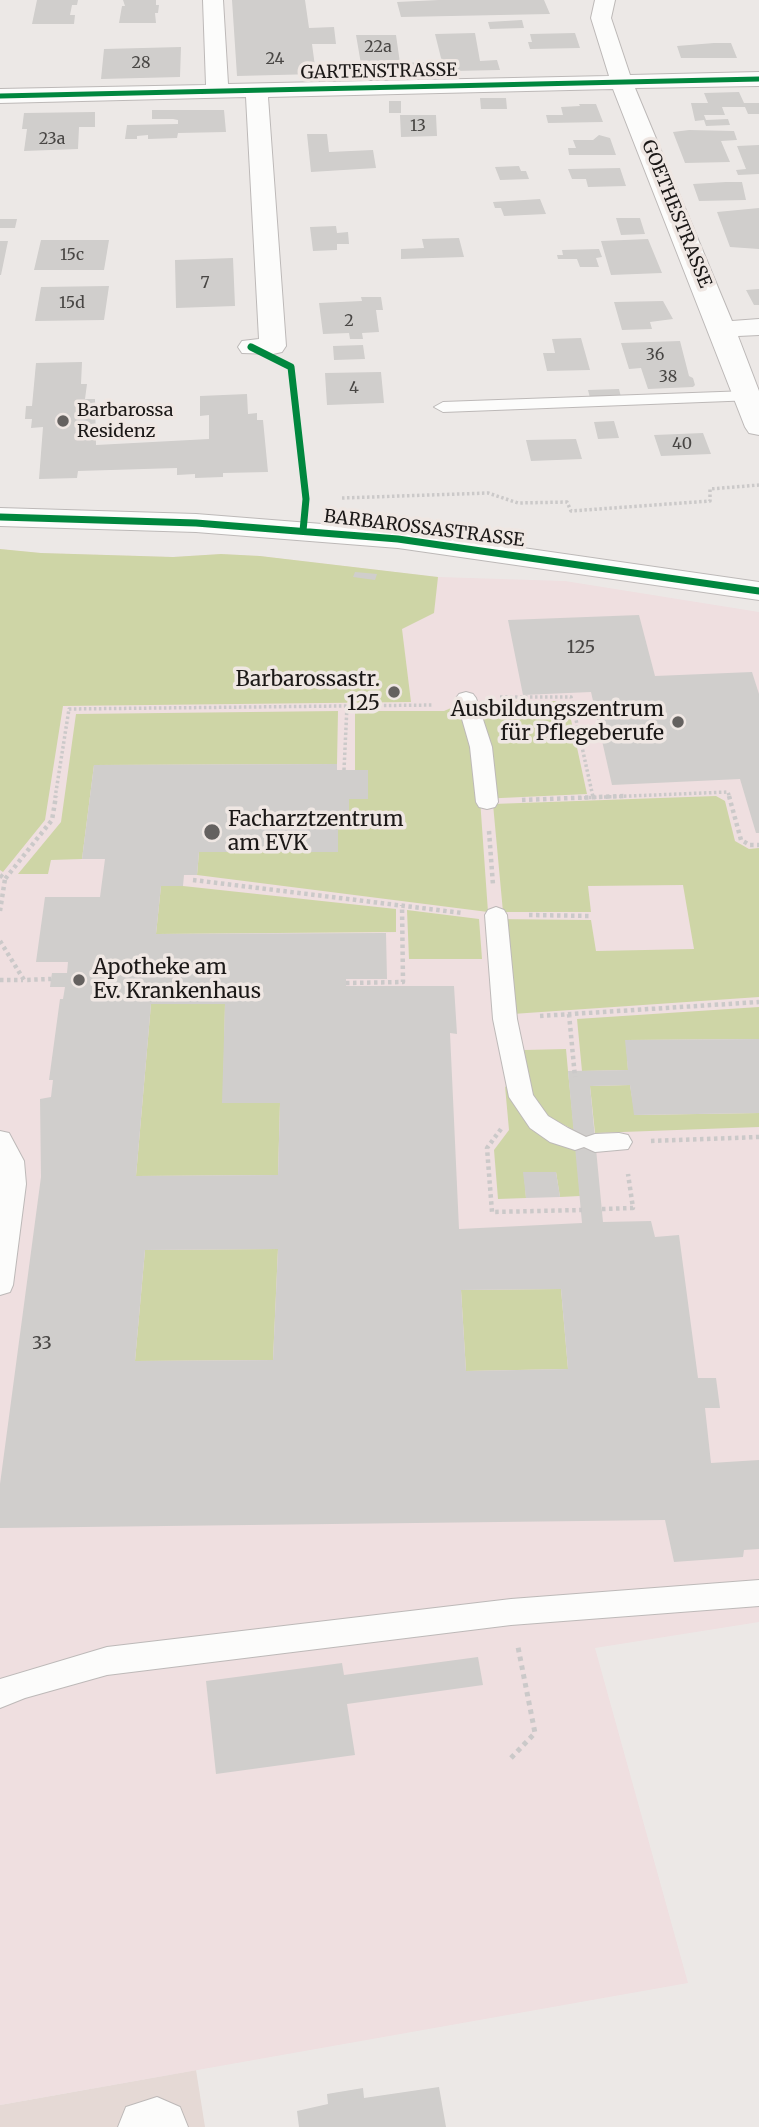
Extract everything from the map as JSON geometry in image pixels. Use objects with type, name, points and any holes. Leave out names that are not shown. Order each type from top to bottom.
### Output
[{"type":"street","points":[[213,0],[217,92]]},
{"type":"street","name":"GOETHESTRASSE","points":[[605,0],[601,18],[622,83],[723,329],[759,427]]},
{"type":"street","name":"GARTENSTRASSE","points":[[0,96],[759,79]]},
{"type":"street","points":[[251,347],[273,346],[257,91]]},
{"type":"street","points":[[723,329],[759,327]]},
{"type":"street","name":"BARBAROSSASTRASSE","points":[[0,517],[196,523],[398,539],[759,591]]},
{"type":"street","points":[[146,2127],[157,2124],[160,2127]]},
{"type":"lane","points":[[443,407],[748,396]]},
{"type":"lane","points":[[466,698],[481,747],[487,802]]},
{"type":"lane","points":[[496,915],[505,1019],[521,1097],[540,1122],[559,1135],[604,1142]]},
{"type":"lane","points":[[0,1140],[10,1161],[13,1184],[0,1285]]},
{"type":"lane","points":[[0,1694],[20,1685],[107,1661],[510,1612],[759,1593]]},
{"type":"path","points":[[334,499],[488,494],[518,503],[567,502],[571,510],[710,501],[710,489],[759,485]]},
{"type":"path","points":[[0,911],[5,879],[52,820],[69,709],[450,705],[466,698],[571,696],[593,797]]},
{"type":"path","points":[[344,771],[346,706]]},
{"type":"path","points":[[591,916],[496,915],[487,802],[728,792],[741,840],[750,845],[759,845]]},
{"type":"path","points":[[0,875],[5,879]]},
{"type":"path","points":[[193,880],[470,914]]},
{"type":"path","points":[[346,983],[403,982],[402,905]]},
{"type":"path","points":[[0,941],[24,980]]},
{"type":"path","points":[[0,980],[51,979]]},
{"type":"path","points":[[505,1019],[759,1002]]},
{"type":"path","points":[[569,1014],[575,1077]]},
{"type":"path","points":[[602,1209],[633,1208],[604,1142],[759,1137]]},
{"type":"path","points":[[492,1212],[582,1210]]},
{"type":"path","points":[[510,1612],[535,1733],[510,1758]]},
{"type":"shaded area","points":[[0,549],[41,553],[173,557],[221,554],[260,556],[438,577],[565,581],[759,612],[759,1622],[595,1648],[688,1983],[0,2105]]},
{"type":"shaded area","points":[[196,2070],[205,2127],[0,2127],[0,2105]]},
{"type":"green space","points":[[0,549],[41,553],[173,557],[221,554],[260,556],[438,577],[434,613],[402,629],[411,702],[63,706],[45,820],[3,872],[0,870]]},
{"type":"green space","points":[[567,701],[587,794],[480,799],[488,912],[197,875],[199,852],[338,851],[338,813],[349,813],[349,799],[368,798],[368,770],[355,770],[355,711],[444,711],[465,702]]},
{"type":"green space","points":[[338,711],[337,764],[94,765],[82,859],[51,860],[48,874],[18,874],[61,822],[76,714]]},
{"type":"green space","points":[[716,796],[725,801],[735,841],[749,849],[759,848],[759,997],[498,1015],[492,919],[591,920],[596,951],[694,949],[683,885],[588,886],[591,912],[503,912],[493,804]]},
{"type":"green space","points":[[161,886],[183,886],[396,909],[396,932],[156,934]]},
{"type":"green space","points":[[407,910],[479,919],[482,959],[409,959]]},
{"type":"green space","points":[[151,1004],[225,1004],[223,1103],[280,1103],[278,1175],[136,1176]]},
{"type":"green space","points":[[759,1007],[759,1039],[626,1040],[628,1070],[582,1071],[577,1019]]},
{"type":"green space","points":[[566,1049],[574,1130],[547,1116],[532,1095],[524,1050]]},
{"type":"green space","points":[[630,1085],[635,1115],[759,1113],[759,1127],[595,1133],[590,1086]]},
{"type":"green space","points":[[505,1086],[532,1125],[576,1148],[580,1196],[560,1197],[556,1172],[524,1172],[526,1198],[498,1199],[494,1150],[509,1130]]},
{"type":"green space","points":[[278,1249],[273,1360],[135,1361],[145,1250]]},
{"type":"green space","points":[[561,1289],[568,1369],[466,1371],[461,1290]]},
{"type":"building","points":[[37,0],[78,0],[77,5],[72,5],[70,15],[75,15],[74,24],[32,24]]},
{"type":"building","points":[[123,0],[156,0],[156,5],[159,5],[158,13],[155,13],[156,23],[119,23],[122,6],[125,6]]},
{"type":"building","points":[[232,0],[305,0],[309,28],[334,27],[336,44],[312,44],[316,74],[237,76]]},
{"type":"building","points":[[544,0],[550,14],[401,17],[397,2]]},
{"type":"building","points":[[522,20],[524,28],[490,29],[488,22]]},
{"type":"building","points":[[475,33],[480,61],[497,60],[500,70],[455,71],[453,62],[442,62],[435,34]]},
{"type":"building","points":[[575,33],[580,48],[530,49],[528,42],[532,42],[530,34]]},
{"type":"building","points":[[356,35],[396,35],[400,63],[430,62],[431,72],[383,73],[382,63],[361,64]]},
{"type":"building","points":[[731,43],[737,58],[681,58],[677,46]]},
{"type":"building","points":[[181,47],[180,77],[101,79],[104,49]]},
{"type":"building","points":[[739,92],[744,103],[759,103],[759,114],[748,114],[745,107],[722,107],[725,115],[704,115],[706,120],[728,119],[730,125],[706,126],[704,120],[695,121],[691,103],[708,103],[704,93]]},
{"type":"building","points":[[480,98],[506,98],[507,109],[481,109]]},
{"type":"building","points":[[389,101],[401,101],[401,113],[389,113]]},
{"type":"building","points":[[579,104],[596,104],[603,122],[548,123],[546,115],[563,115],[561,107],[580,106]]},
{"type":"building","points":[[152,110],[224,110],[226,132],[178,133],[177,138],[148,139],[148,135],[125,139],[127,125],[178,124],[178,120],[173,119],[152,119]]},
{"type":"building","points":[[95,112],[95,127],[79,127],[78,149],[24,151],[27,129],[22,129],[24,113]]},
{"type":"building","points":[[400,115],[436,115],[437,136],[401,137]]},
{"type":"building","points":[[734,131],[737,140],[721,141],[730,162],[685,163],[673,132]]},
{"type":"building","points":[[307,134],[327,134],[329,152],[373,150],[376,168],[311,172]]},
{"type":"building","points":[[599,135],[610,138],[616,155],[569,155],[568,148],[576,148],[573,140],[593,140]]},
{"type":"building","points":[[759,145],[759,174],[738,175],[736,170],[746,169],[737,146]]},
{"type":"building","points":[[519,166],[521,171],[526,171],[529,179],[500,180],[495,167]]},
{"type":"building","points":[[620,168],[626,186],[588,187],[586,179],[572,179],[568,169]]},
{"type":"building","points":[[742,182],[746,200],[699,201],[693,184]]},
{"type":"building","points":[[540,199],[546,214],[504,216],[501,208],[495,208],[493,202]]},
{"type":"building","points":[[759,208],[759,249],[730,247],[717,212]]},
{"type":"building","points":[[616,218],[640,218],[645,234],[621,235]]},
{"type":"building","points":[[0,219],[17,219],[15,228],[0,228]]},
{"type":"building","points":[[336,226],[337,233],[348,232],[349,244],[337,244],[337,250],[313,251],[310,227]]},
{"type":"building","points":[[459,238],[464,257],[401,259],[401,249],[424,248],[422,239]]},
{"type":"building","points":[[648,239],[662,273],[611,275],[601,241]]},
{"type":"building","points":[[41,240],[109,240],[104,270],[34,270]]},
{"type":"building","points":[[0,241],[8,241],[1,275],[0,275]]},
{"type":"building","points":[[599,249],[602,257],[596,258],[599,267],[580,267],[577,259],[558,259],[557,255],[563,255],[562,250]]},
{"type":"building","points":[[233,258],[235,306],[176,308],[175,260]]},
{"type":"building","points":[[109,286],[104,320],[35,321],[41,287]]},
{"type":"building","points":[[759,289],[759,305],[754,305],[746,290]]},
{"type":"building","points":[[361,297],[381,297],[383,310],[376,310],[379,332],[362,333],[363,339],[350,339],[349,333],[323,334],[319,303],[362,301]]},
{"type":"building","points":[[663,301],[673,319],[650,322],[652,329],[622,330],[614,302]]},
{"type":"building","points":[[581,338],[590,370],[547,371],[543,353],[555,353],[552,339]]},
{"type":"building","points":[[680,341],[689,376],[693,378],[695,385],[693,387],[648,389],[641,368],[629,369],[621,343]]},
{"type":"building","points":[[363,345],[365,359],[334,360],[333,346]]},
{"type":"building","name":"Barbarossa Residenz","points":[[82,362],[81,384],[87,384],[85,399],[95,399],[96,445],[209,439],[209,415],[200,416],[200,396],[247,394],[248,414],[257,413],[257,420],[263,420],[268,472],[223,473],[223,477],[195,478],[195,474],[177,475],[177,468],[78,471],[77,478],[39,479],[43,427],[31,428],[32,419],[25,419],[26,406],[32,406],[36,363]]},
{"type":"building","points":[[381,372],[384,403],[327,405],[325,373]]},
{"type":"building","points":[[619,389],[621,397],[590,398],[588,390]]},
{"type":"building","points":[[614,421],[619,438],[598,439],[594,422]]},
{"type":"building","points":[[703,433],[711,454],[661,456],[654,435]]},
{"type":"building","points":[[576,439],[582,459],[531,461],[526,440]]},
{"type":"building","points":[[355,572],[377,574],[375,580],[353,577]]},
{"type":"building","points":[[639,615],[655,676],[752,672],[759,694],[759,833],[756,833],[740,779],[612,785],[591,692],[523,695],[508,620]]},
{"type":"building","points":[[337,764],[337,770],[368,770],[368,799],[349,799],[349,813],[338,813],[338,852],[199,852],[197,875],[184,875],[183,886],[161,886],[156,934],[386,933],[387,979],[346,979],[346,986],[454,986],[457,1034],[450,1033],[459,1229],[582,1223],[568,1071],[628,1070],[625,1040],[759,1039],[759,1113],[634,1115],[630,1085],[590,1086],[603,1222],[651,1221],[655,1237],[679,1235],[698,1378],[716,1378],[720,1408],[705,1408],[711,1463],[759,1460],[759,1549],[744,1550],[743,1557],[674,1562],[665,1520],[0,1528],[0,1484],[41,1177],[40,1099],[51,1097],[53,1080],[49,1080],[60,999],[63,999],[65,987],[50,987],[52,973],[67,973],[68,962],[36,962],[45,897],[100,897],[105,859],[82,859],[94,765]],"holes":[[[151,1004],[225,1004],[222,1103],[280,1103],[278,1175],[136,1176]],[[278,1249],[273,1360],[135,1361],[145,1250]],[[561,1289],[568,1369],[466,1371],[461,1290]]]},
{"type":"building","points":[[523,1172],[556,1172],[560,1197],[526,1198]]},
{"type":"building","points":[[478,1657],[483,1685],[347,1704],[355,1755],[216,1774],[206,1681],[342,1663],[344,1675]]},
{"type":"building","points":[[439,2087],[446,2127],[299,2127],[297,2111],[328,2104],[327,2094],[363,2088],[364,2098]]},
{"type":"cycle path","points":[[0,96],[759,79]]},
{"type":"cycle path","points":[[251,347],[291,367],[306,499],[303,531]]},
{"type":"cycle path","points":[[0,517],[196,523],[398,539],[759,591]]},
{"type":"place","name":"Barbarossa Residenz","points":[[63,421]]},
{"type":"place","name":"Barbarossastr. 125","points":[[394,692]]},
{"type":"place","name":"Ausbildungszentrum für Pflegeberufe","points":[[678,722]]},
{"type":"place","name":"Facharztzentrum am EVK","points":[[212,832]]},
{"type":"place","name":"Apotheke am Ev. Krankenhaus","points":[[79,980]]}]
